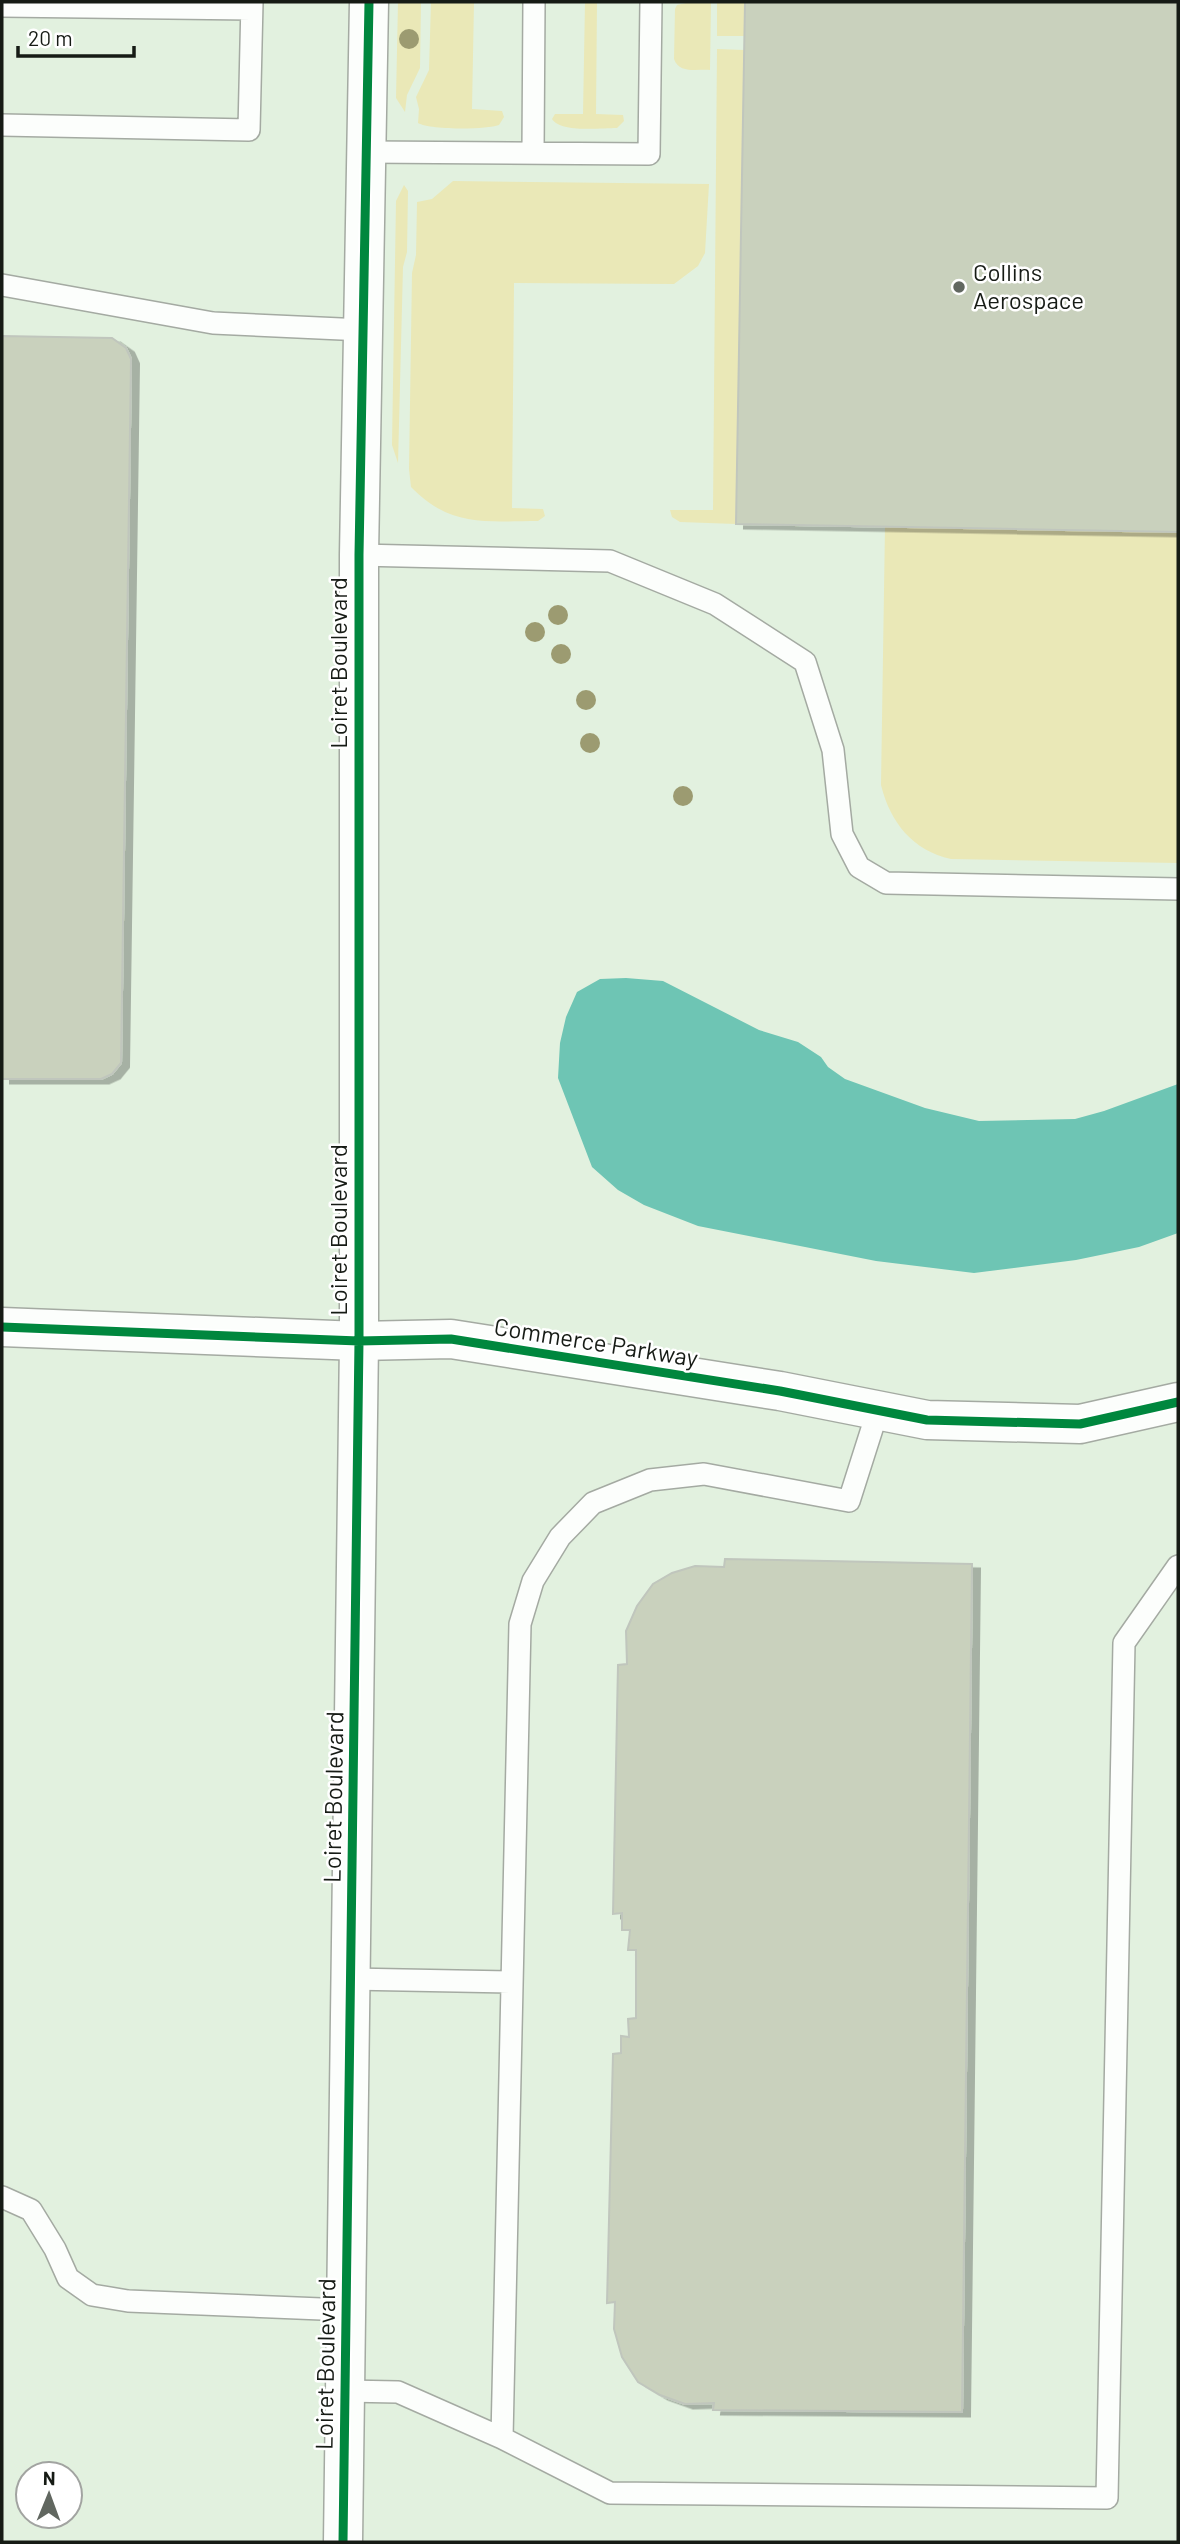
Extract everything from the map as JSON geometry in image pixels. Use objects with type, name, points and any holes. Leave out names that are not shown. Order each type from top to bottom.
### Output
[{"type":"street","name":"Loiret Boulevard","points":[[343,2542],[359,1341],[359,555],[369,2]]},
{"type":"street","name":"Commerce Parkway","points":[[2,1327],[359,1341],[451,1339],[780,1391],[927,1420],[1080,1424],[1178,1402]]},
{"type":"lane","points":[[533,152],[534,2]]},
{"type":"lane","points":[[365,152],[649,155],[651,2]]},
{"type":"lane","points":[[2,6],[251,5],[249,130],[2,125]]},
{"type":"lane","points":[[2,285],[213,323],[363,330]]},
{"type":"lane","points":[[359,555],[610,562],[715,604],[805,663],[833,750],[842,834],[859,867],[886,883],[1178,889]]},
{"type":"lane","points":[[502,2438],[520,1624],[533,1581],[560,1536],[593,1503],[650,1480],[704,1474],[849,1500],[878,1410]]},
{"type":"lane","points":[[345,2390],[398,2392],[502,2438],[610,2493],[1107,2498],[1124,1643],[1178,1566]]},
{"type":"lane","points":[[350,1979],[512,1982]]},
{"type":"lane","points":[[2,2197],[31,2210],[55,2249],[68,2278],[92,2295],[128,2301],[346,2310]]},
{"type":"shaded area","points":[[2,2],[1178,2],[1178,2542],[2,2542]]},
{"type":"shaded area","points":[[398,2],[421,2],[420,68],[407,95],[405,112],[396,98]]},
{"type":"shaded area","points":[[431,2],[474,2],[472,109],[502,111],[504,117],[499,125],[458,129],[418,123],[416,97],[429,70]]},
{"type":"shaded area","points":[[585,2],[597,2],[596,114],[623,115],[624,121],[617,128],[572,128],[552,119],[555,114],[583,114]]},
{"type":"shaded area","points":[[717,2],[745,2],[744,36],[717,36]]},
{"type":"shaded area","points":[[711,3],[710,70],[684,69],[676,64],[674,59],[675,9],[677,5]]},
{"type":"shaded area","points":[[717,49],[744,50],[736,524],[680,522],[672,517],[670,510],[713,510]]},
{"type":"shaded area","points":[[453,181],[709,184],[705,253],[698,266],[674,284],[514,283],[512,508],[543,509],[545,516],[538,521],[486,521],[455,516],[440,510],[411,487],[412,273],[416,255],[417,202],[432,199]]},
{"type":"shaded area","points":[[404,185],[408,191],[407,252],[403,267],[398,463],[392,445],[396,201]]},
{"type":"shaded area","points":[[885,526],[1178,532],[1178,863],[951,859],[925,849],[905,833],[890,811],[881,785]]},
{"type":"water","points":[[600,979],[663,981],[759,1030],[798,1042],[821,1057],[828,1067],[845,1079],[925,1108],[979,1121],[1075,1119],[1178,1084],[1178,1233],[1139,1247],[1076,1260],[974,1273],[876,1261],[698,1226],[644,1205],[618,1190],[592,1167],[558,1078],[560,1043],[566,1017],[577,992]]},
{"type":"building","name":"Collins Aerospace","points":[[745,2],[1178,2],[1178,532],[736,524]]},
{"type":"building","points":[[2,336],[112,338],[126,348],[131,359],[121,1063],[112,1074],[101,1079],[2,1079]]},
{"type":"building","points":[[725,1559],[972,1564],[962,2412],[713,2410],[714,2403],[685,2404],[660,2395],[638,2382],[622,2357],[614,2329],[615,2302],[607,2303],[613,2054],[621,2053],[621,2036],[629,2037],[628,2019],[636,2018],[636,1950],[628,1950],[630,1930],[622,1930],[622,1913],[613,1914],[618,1665],[627,1664],[626,1631],[637,1606],[653,1584],[672,1573],[695,1566],[724,1567]]},
{"type":"cycle path","points":[[343,2542],[359,1341],[359,555],[369,2]]},
{"type":"cycle path","points":[[2,1327],[359,1341],[451,1339],[780,1391],[927,1420],[1080,1424],[1178,1402]]},
{"type":"place","name":"Collins Aerospace","points":[[959,287]]}]
